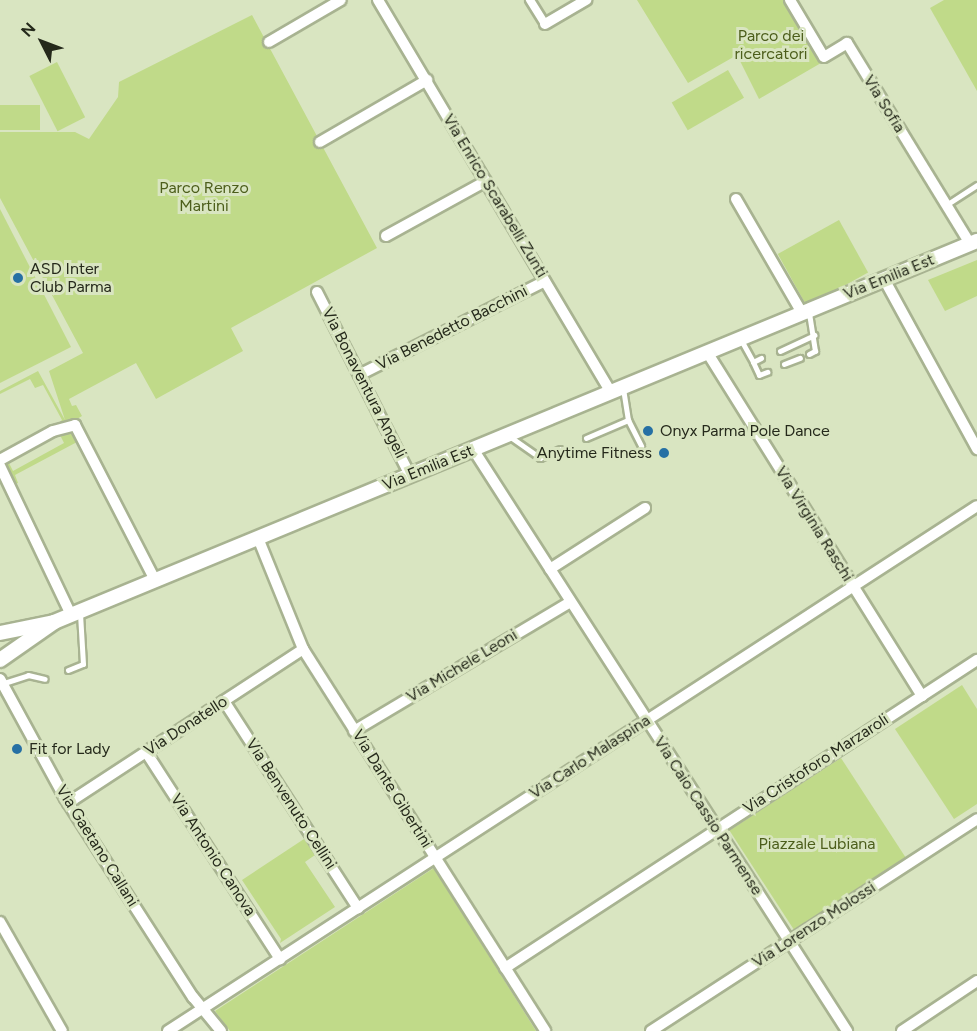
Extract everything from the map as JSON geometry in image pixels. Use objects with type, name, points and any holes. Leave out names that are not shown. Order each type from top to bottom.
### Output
[{"type":"main road","name":"Via Emilia Est","points":[[0,633],[54,622],[973,242]]},
{"type":"main road","name":"Via Emilia Est","points":[[0,660],[54,622]]},
{"type":"street","points":[[269,42],[341,0]]},
{"type":"street","name":"Via Enrico Scarabelli Zunti","points":[[378,0],[545,281],[617,389]]},
{"type":"street","points":[[530,0],[545,24],[586,0]]},
{"type":"street","name":"Via Sofia","points":[[790,0],[824,57],[847,43],[946,204],[973,242]]},
{"type":"street","points":[[320,142],[427,80]]},
{"type":"street","points":[[387,236],[486,181]]},
{"type":"street","points":[[736,199],[805,312]]},
{"type":"street","points":[[884,279],[977,449]]},
{"type":"street","name":"Via Benedetto Bacchini","points":[[359,375],[545,281]]},
{"type":"street","name":"Via Bonaventura Angeli","points":[[316,292],[410,475]]},
{"type":"street","name":"Via Virginia Raschi","points":[[707,352],[922,696]]},
{"type":"street","points":[[0,460],[53,431],[75,425],[155,580]]},
{"type":"street","name":"Via Caio Cassio Parmense","points":[[472,449],[847,1031]]},
{"type":"street","points":[[0,466],[76,613]]},
{"type":"street","name":"Via Carlo Malaspina","points":[[168,1031],[977,506]]},
{"type":"street","points":[[550,569],[645,508]]},
{"type":"street","name":"Via Dante Gibertini","points":[[258,538],[303,649],[545,1031]]},
{"type":"street","name":"Via Michele Leoni","points":[[354,731],[570,602]]},
{"type":"street","name":"Via Donatello","points":[[68,803],[303,649]]},
{"type":"street","name":"Via Cristoforo Marzaroli","points":[[505,968],[977,660]]},
{"type":"street","name":"Via Gaetano Callani","points":[[2,681],[68,803],[193,997],[221,1031]]},
{"type":"street","name":"Via Benvenuto Cellini","points":[[224,701],[358,908]]},
{"type":"street","name":"Via Antonio Canova","points":[[146,752],[280,959]]},
{"type":"street","name":"Via Lorenzo Molossi","points":[[651,1031],[977,819]]},
{"type":"street","points":[[0,922],[62,1031]]},
{"type":"street","points":[[902,1031],[977,981]]},
{"type":"lane","points":[[946,204],[977,185]]},
{"type":"lane","points":[[805,312],[815,335],[815,351],[809,354]]},
{"type":"lane","points":[[780,351],[815,335]]},
{"type":"lane","points":[[740,339],[759,375],[766,372]]},
{"type":"lane","points":[[753,362],[761,358]]},
{"type":"lane","points":[[784,364],[800,358]]},
{"type":"lane","points":[[617,389],[641,447]]},
{"type":"lane","points":[[586,438],[628,420]]},
{"type":"lane","points":[[507,435],[540,458],[560,449]]},
{"type":"lane","points":[[68,670],[83,664],[76,613]]},
{"type":"lane","points":[[2,681],[28,675],[45,679]]},
{"type":"green space","name":"Parco dei ricercatori","points":[[637,0],[784,0],[821,63],[759,99],[737,55],[688,83]]},
{"type":"green space","points":[[944,0],[977,0],[977,91],[930,8]]},
{"type":"green space","name":"Parco Renzo Martini","points":[[252,15],[377,248],[231,328],[243,351],[156,399],[136,363],[69,399],[72,406],[76,405],[82,416],[65,426],[55,426],[62,420],[43,385],[35,388],[30,379],[0,394],[0,391],[38,371],[65,420],[49,371],[83,353],[0,198],[0,132],[75,132],[89,139],[118,97],[119,82]]},
{"type":"green space","points":[[57,62],[85,117],[58,131],[29,76]]},
{"type":"green space","points":[[728,70],[744,98],[688,130],[672,102]]},
{"type":"green space","points":[[0,105],[40,105],[40,130],[0,130]]},
{"type":"green space","name":"ASD Inter Club Parma","points":[[0,209],[71,347],[0,383]]},
{"type":"green space","points":[[839,220],[868,272],[807,306],[778,254]]},
{"type":"green space","points":[[977,260],[977,296],[945,311],[928,280]]},
{"type":"green space","points":[[72,433],[77,442],[15,475],[18,483],[16,484],[7,465],[9,463],[13,471],[64,443],[60,435]]},
{"type":"green space","points":[[962,685],[977,709],[977,804],[954,819],[895,729]]},
{"type":"green space","name":"Piazzale Lubiana","points":[[841,758],[906,858],[794,930],[729,830]]},
{"type":"green space","points":[[304,839],[315,855],[305,862],[335,907],[280,943],[281,939],[242,880]]},
{"type":"green space","points":[[434,868],[536,1031],[230,1031],[215,1011]]},
{"type":"place","name":"ASD Inter Club Parma","points":[[18,278]]},
{"type":"place","name":"Onyx Parma Pole Dance","points":[[648,431]]},
{"type":"place","name":"Anytime Fitness","points":[[664,453]]},
{"type":"place","name":"Fit for Lady","points":[[17,749]]}]
